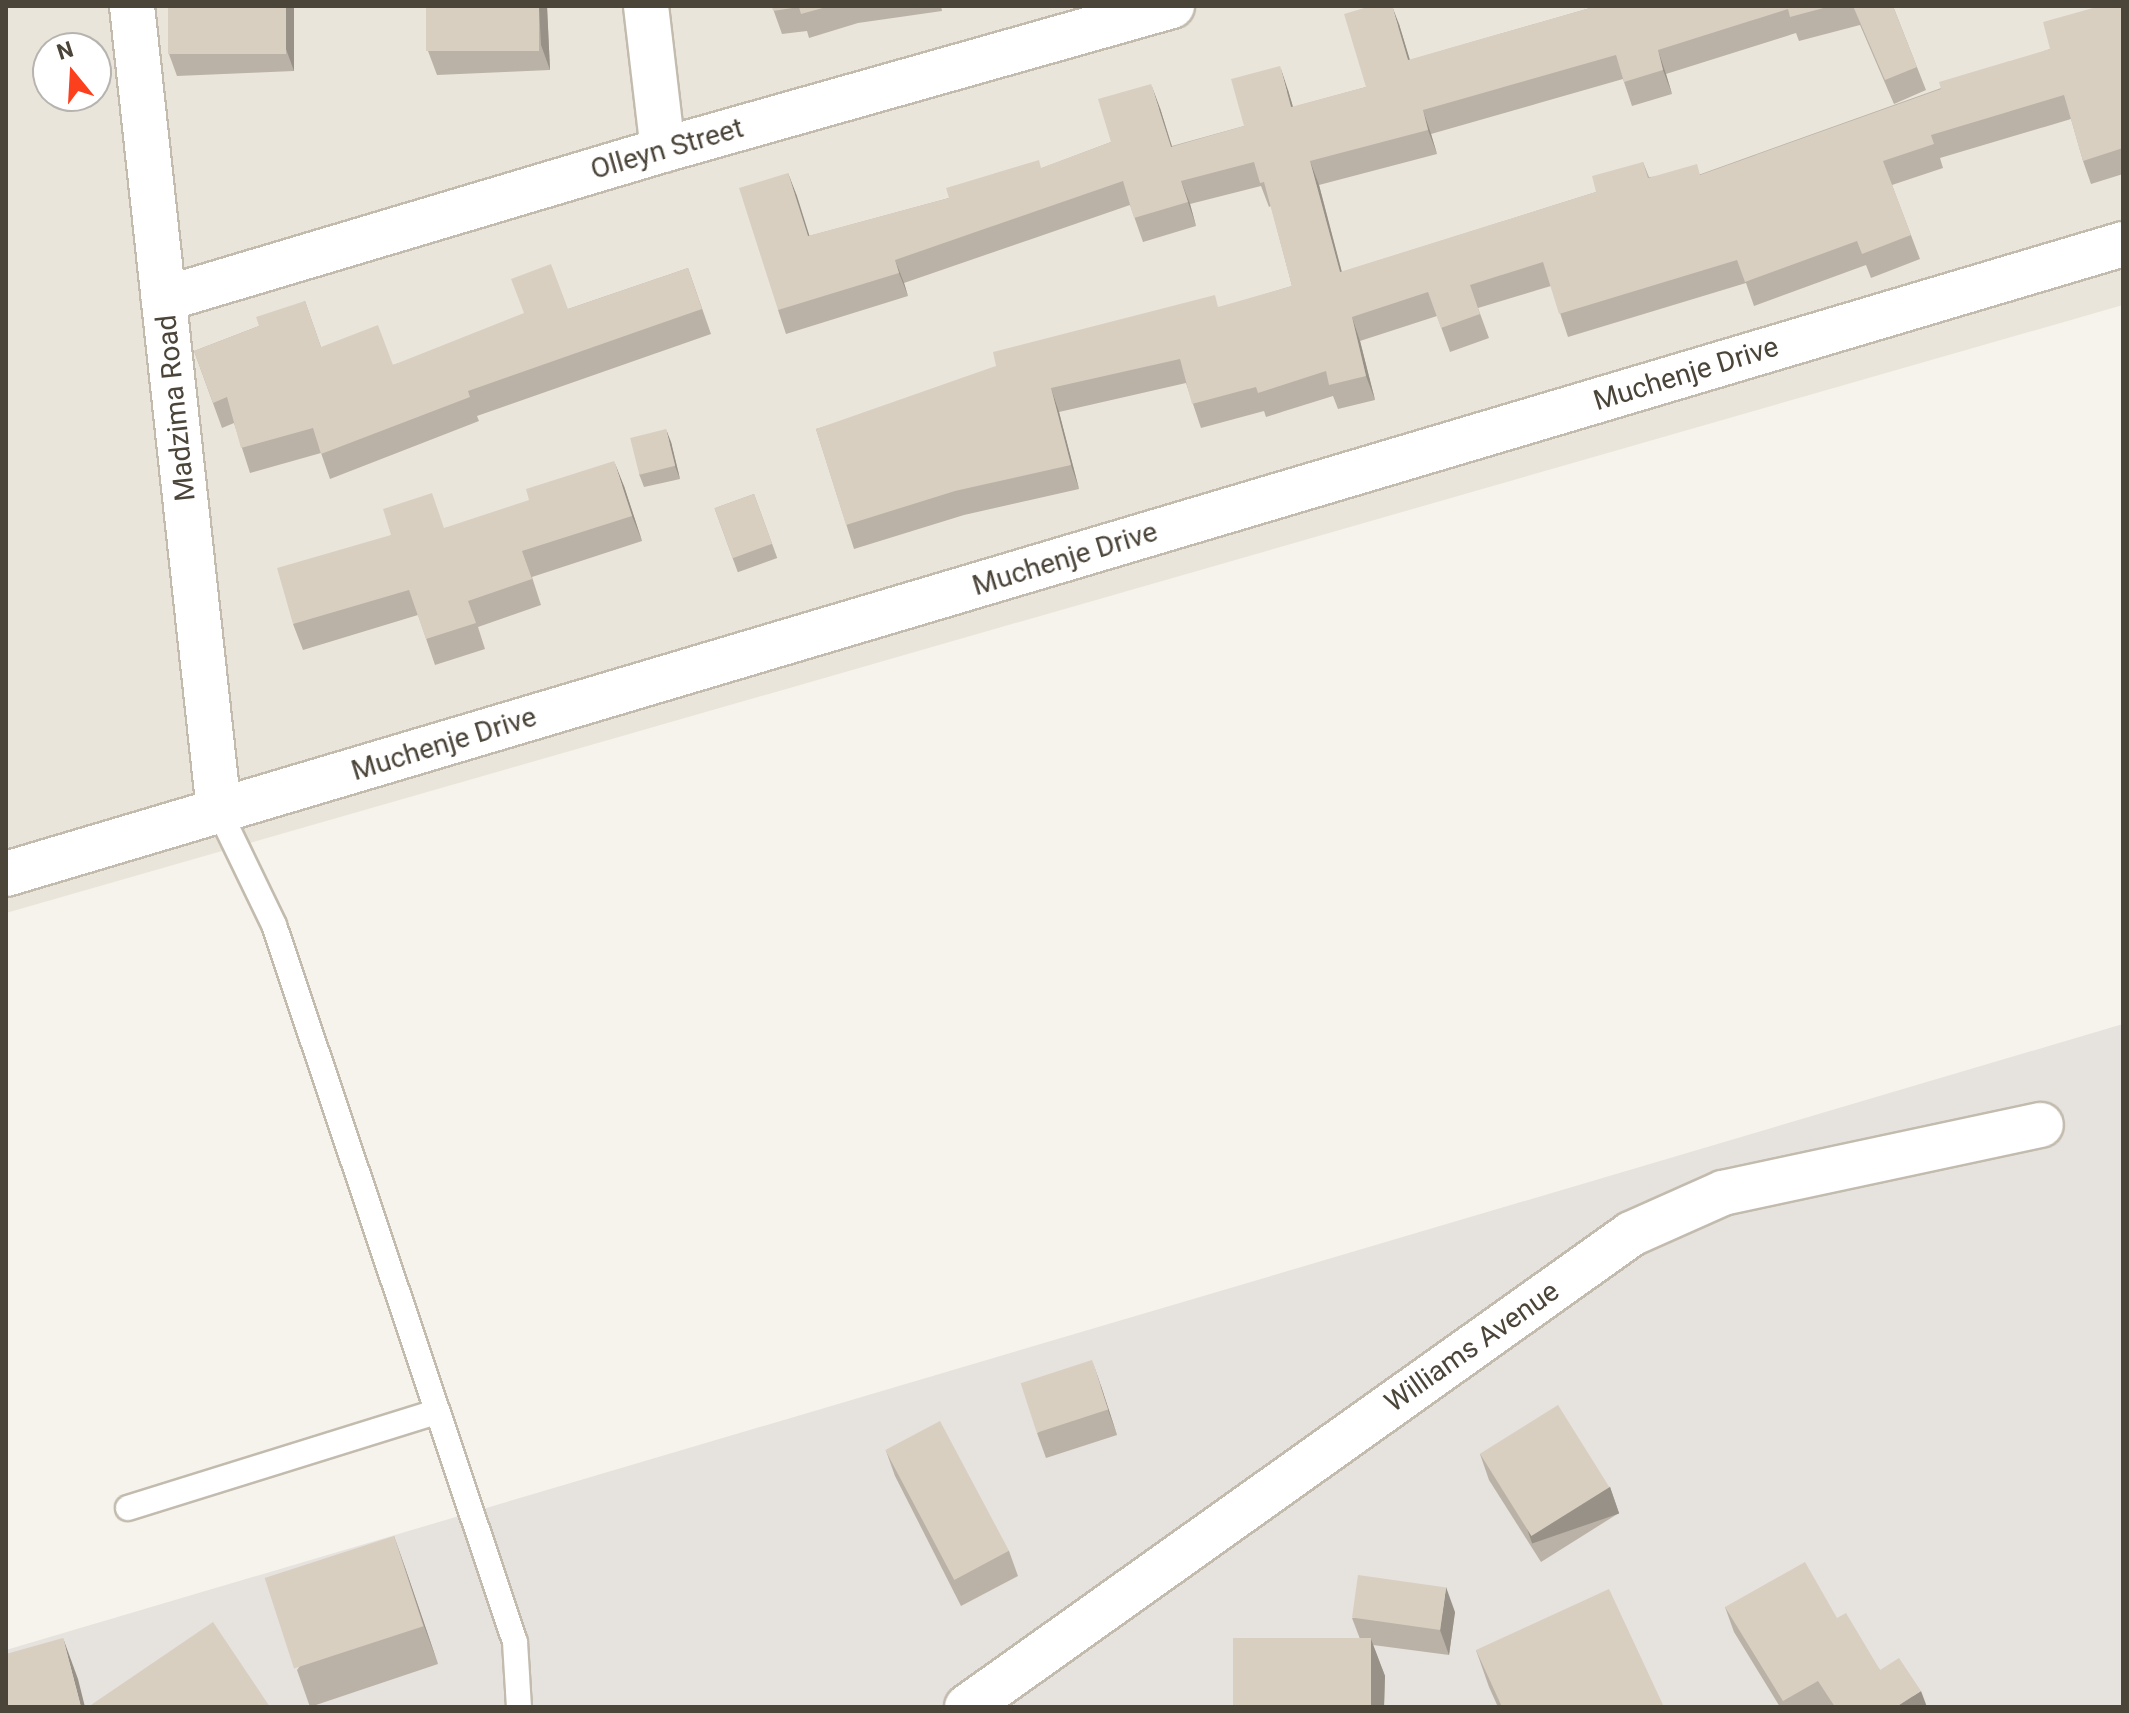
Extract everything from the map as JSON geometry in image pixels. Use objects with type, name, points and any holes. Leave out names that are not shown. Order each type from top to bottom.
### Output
[{"type":"street","name":"Madzima Road","points":[[132,6],[219,811]]},
{"type":"street","points":[[646,6],[663,150]]},
{"type":"street","name":"Olleyn Street","points":[[164,299],[663,150],[1168,7]]},
{"type":"street","name":"Muchenje Drive","points":[[6,874],[2123,244]]},
{"type":"street","name":"Williams Avenue","points":[[967,1707],[1631,1234],[1723,1193],[2041,1125]]},
{"type":"lane","points":[[219,811],[274,925],[515,1642],[519,1707]]},
{"type":"lane","points":[[128,1508],[437,1412]]},
{"type":"shaded area","points":[[6,6],[2123,6],[2123,305],[6,913]]},
{"type":"shaded area","points":[[2123,1024],[2123,1707],[6,1707],[6,1650]]},
{"type":"building","points":[[168,6],[286,6],[286,54],[168,54]]},
{"type":"building","points":[[426,6],[539,6],[539,51],[426,51]]},
{"type":"building","points":[[772,6],[830,6],[801,14],[799,7],[773,11]]},
{"type":"building","points":[[1371,6],[1392,6],[1408,60],[1590,6],[1831,6],[1790,17],[1788,9],[1658,50],[1663,70],[1624,82],[1616,55],[1423,110],[1428,130],[1310,161],[1340,272],[1596,192],[1592,176],[1643,162],[1648,178],[1697,164],[1700,175],[1941,89],[1939,82],[2050,49],[2043,22],[2100,6],[2123,6],[2123,148],[2083,161],[2064,95],[1931,135],[1934,144],[1883,161],[1911,235],[1862,254],[1857,241],[1745,282],[1737,260],[1559,314],[1543,262],[1470,285],[1480,314],[1441,328],[1428,292],[1352,317],[1366,376],[1329,385],[1326,371],[1258,393],[1256,387],[1192,404],[1180,359],[1051,388],[1071,465],[955,491],[846,525],[816,429],[996,366],[993,352],[1215,295],[1218,307],[1292,286],[1264,182],[1260,183],[1254,162],[1181,181],[1188,202],[1134,218],[1123,181],[895,260],[899,273],[778,310],[739,188],[788,173],[808,236],[949,198],[946,188],[1039,160],[1041,168],[1111,142],[1098,99],[1151,84],[1171,147],[1244,126],[1231,79],[1280,66],[1291,107],[1366,87],[1344,14]]},
{"type":"building","points":[[1853,6],[1893,6],[1917,67],[1885,80]]},
{"type":"building","points":[[551,264],[568,309],[688,268],[702,309],[468,391],[470,397],[321,454],[313,428],[241,448],[227,397],[213,403],[194,351],[259,326],[256,317],[305,301],[321,347],[378,325],[393,365],[524,313],[511,279]]},
{"type":"building","points":[[666,429],[675,466],[639,475],[630,438]]},
{"type":"building","points":[[614,461],[632,516],[522,551],[532,579],[468,601],[476,623],[426,639],[409,590],[293,624],[277,568],[391,535],[383,509],[432,493],[444,528],[529,500],[526,489]]},
{"type":"building","points":[[754,494],[772,544],[733,558],[715,508]]},
{"type":"building","points":[[1092,1360],[1108,1409],[1037,1433],[1021,1383]]},
{"type":"building","points":[[1558,1405],[1609,1487],[1531,1536],[1480,1454]]},
{"type":"building","points":[[940,1421],[1009,1551],[954,1580],[885,1450]]},
{"type":"building","points":[[394,1536],[423,1626],[294,1668],[265,1578]]},
{"type":"building","points":[[1805,1562],[1837,1618],[1846,1613],[1880,1670],[1899,1658],[1921,1691],[1896,1707],[1835,1707],[1818,1681],[1783,1701],[1725,1607]]},
{"type":"building","points":[[1358,1575],[1446,1587],[1440,1630],[1352,1618]]},
{"type":"building","points":[[1609,1589],[1664,1707],[1502,1707],[1476,1650]]},
{"type":"building","points":[[213,1622],[270,1707],[88,1707]]},
{"type":"building","points":[[63,1638],[81,1707],[6,1707],[6,1654]]},
{"type":"building","points":[[1233,1638],[1371,1638],[1371,1707],[1233,1707]]}]
